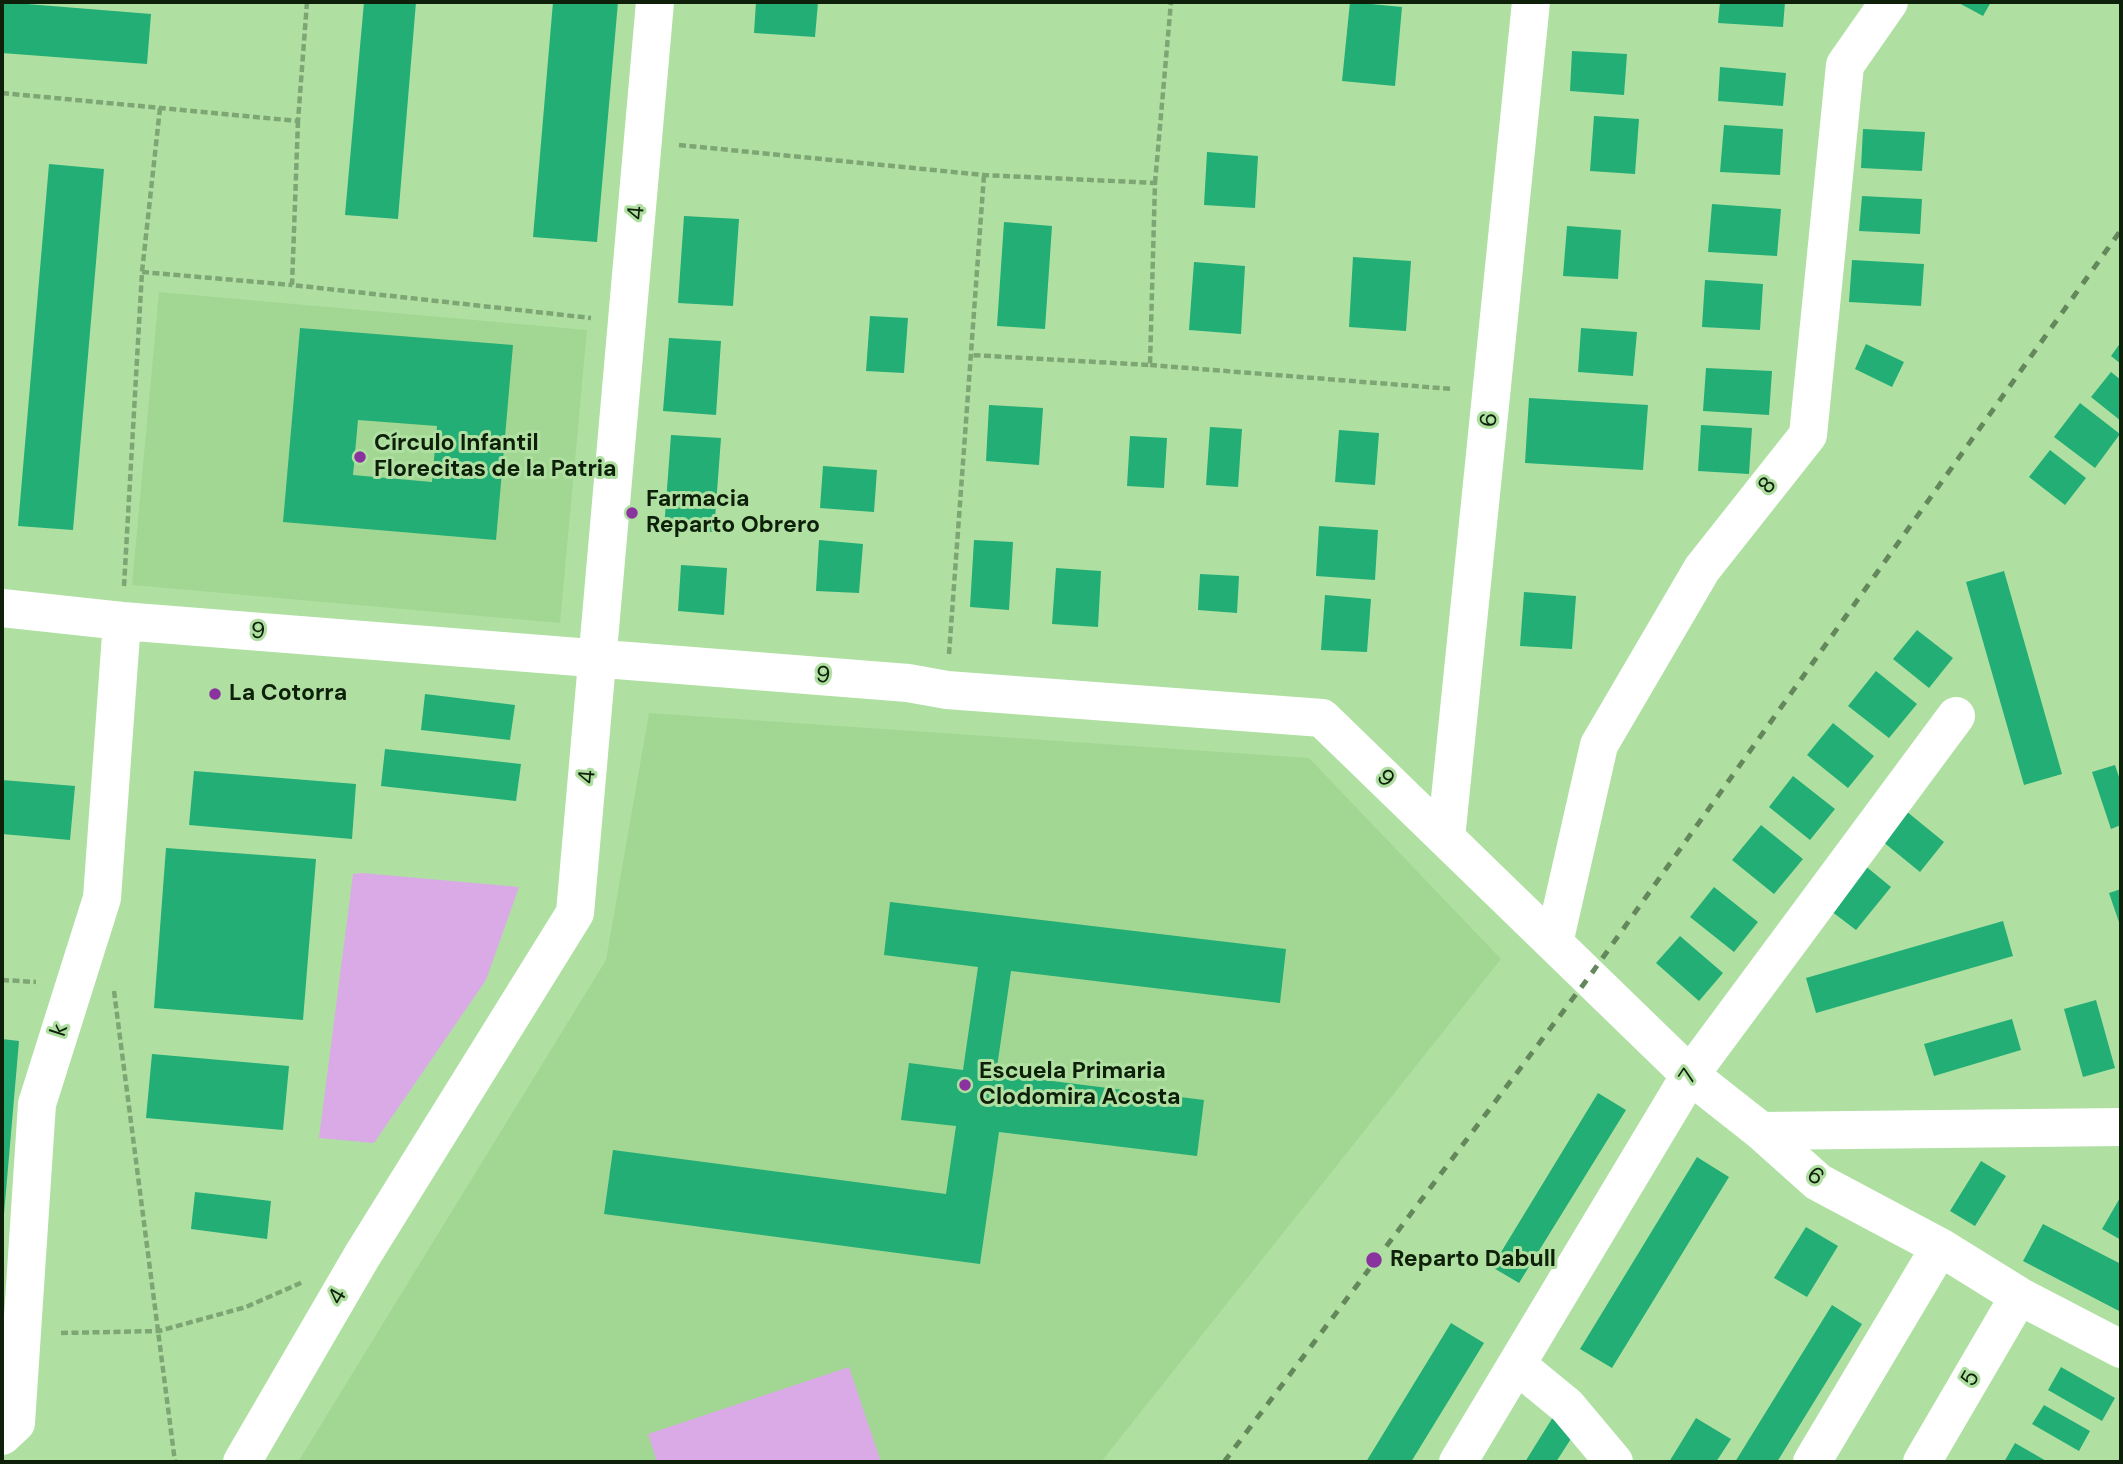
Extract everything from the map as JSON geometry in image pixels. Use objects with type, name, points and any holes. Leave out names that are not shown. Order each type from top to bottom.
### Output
[{"type":"street","name":"4","points":[[242,1462],[362,1256],[575,913],[655,2]]},
{"type":"street","name":"6","points":[[1446,838],[1531,2]]},
{"type":"street","name":"8","points":[[1554,943],[1599,745],[1702,569],[1808,435],[1845,65],[1889,2]]},
{"type":"street","name":"9","points":[[2,608],[122,621],[908,683],[947,690],[1322,718],[1554,943]]},
{"type":"street","name":"k","points":[[2,1436],[16,1423],[37,1104],[102,898],[122,621]]},
{"type":"street","name":"7","points":[[1458,1462],[1690,1074],[1956,716]]},
{"type":"street","name":"6","points":[[1554,943],[1690,1074],[1761,1131],[1818,1182],[1940,1247],[2020,1296],[2121,1349]]},
{"type":"street","points":[[1761,1131],[2121,1127]]},
{"type":"street","points":[[1812,1462],[1940,1247]]},
{"type":"street","name":"5","points":[[1922,1462],[2020,1296]]},
{"type":"street","points":[[1517,1365],[1567,1406],[1614,1462]]},
{"type":"path","points":[[292,285],[298,121],[307,2]]},
{"type":"path","points":[[1150,365],[1155,183],[1171,2]]},
{"type":"path","points":[[2,93],[298,121]]},
{"type":"path","points":[[122,621],[142,272],[160,108]]},
{"type":"path","points":[[643,141],[984,175],[1155,183]]},
{"type":"path","points":[[947,690],[984,175]]},
{"type":"path","points":[[142,272],[292,285],[627,322]]},
{"type":"path","points":[[971,355],[1150,365],[1493,393]]},
{"type":"path","points":[[113,979],[174,1462]]},
{"type":"path","points":[[22,1334],[159,1331],[246,1307],[304,1282]]},
{"type":"shaded area","name":"Círculo Infantil Florecitas de la Patria","points":[[159,292],[587,330],[560,623],[132,585]]},
{"type":"shaded area","name":"Escuela Primaria Clodomira Acosta","points":[[649,713],[1309,758],[1501,959],[1101,1462],[298,1462],[606,960]]},
{"type":"shaded area","points":[[353,874],[519,887],[486,980],[374,1143],[319,1138]]},
{"type":"shaded area","points":[[849,1367],[881,1462],[657,1462],[648,1434]]},
{"type":"building","points":[[2,2],[151,14],[147,64],[2,53]]},
{"type":"building","points":[[364,2],[416,2],[398,219],[345,215]]},
{"type":"building","points":[[553,2],[618,2],[597,242],[533,237]]},
{"type":"building","points":[[756,2],[818,2],[815,37],[754,33]]},
{"type":"building","points":[[1350,2],[1402,7],[1395,86],[1342,81]]},
{"type":"building","points":[[1720,2],[1785,2],[1783,27],[1718,23]]},
{"type":"building","points":[[1957,2],[1991,2],[1983,16]]},
{"type":"building","points":[[1572,51],[1627,54],[1624,95],[1570,91]]},
{"type":"building","points":[[1720,67],[1786,73],[1783,106],[1718,101]]},
{"type":"building","points":[[1594,116],[1639,119],[1635,174],[1590,171]]},
{"type":"building","points":[[1724,125],[1783,129],[1780,175],[1720,172]]},
{"type":"building","points":[[1863,129],[1925,132],[1922,171],[1861,168]]},
{"type":"building","points":[[1207,152],[1258,156],[1255,208],[1204,205]]},
{"type":"building","points":[[49,164],[104,169],[73,530],[18,526]]},
{"type":"building","points":[[1862,196],[1922,199],[1920,234],[1859,231]]},
{"type":"building","points":[[1712,204],[1781,209],[1777,256],[1708,252]]},
{"type":"building","points":[[684,216],[739,219],[733,306],[678,303]]},
{"type":"building","points":[[1004,222],[1052,226],[1045,329],[997,326]]},
{"type":"building","points":[[1567,226],[1621,230],[1618,279],[1563,276]]},
{"type":"building","points":[[1353,257],[1411,261],[1406,331],[1349,327]]},
{"type":"building","points":[[1852,260],[1924,264],[1921,306],[1849,302]]},
{"type":"building","points":[[1194,262],[1245,266],[1241,334],[1189,330]]},
{"type":"building","points":[[1705,280],[1763,284],[1760,330],[1702,327]]},
{"type":"building","points":[[870,316],[908,318],[904,373],[866,371]]},
{"type":"building","points":[[300,328],[513,345],[496,540],[283,522]],"holes":[[[358,420],[437,426],[432,482],[353,475]]]},
{"type":"building","points":[[1581,328],[1637,332],[1633,376],[1578,372]]},
{"type":"building","points":[[669,338],[721,341],[716,415],[663,411]]},
{"type":"building","points":[[2121,342],[2121,364],[2111,356]]},
{"type":"building","points":[[1866,344],[1904,362],[1892,387],[1855,369]]},
{"type":"building","points":[[1706,368],[1772,371],[1769,415],[1703,411]]},
{"type":"building","points":[[2111,372],[2121,380],[2121,421],[2091,397]]},
{"type":"building","points":[[1529,398],[1648,405],[1643,470],[1525,463]]},
{"type":"building","points":[[2080,403],[2120,434],[2095,468],[2054,437]]},
{"type":"building","points":[[989,405],[1043,408],[1039,465],[986,461]]},
{"type":"building","points":[[1701,425],[1752,428],[1749,474],[1698,471]]},
{"type":"building","points":[[1210,427],[1242,429],[1238,487],[1206,485]]},
{"type":"building","points":[[1339,430],[1379,433],[1375,485],[1335,482]]},
{"type":"building","points":[[671,435],[721,438],[714,532],[664,529]]},
{"type":"building","points":[[1130,436],[1167,438],[1164,488],[1127,486]]},
{"type":"building","points":[[2050,450],[2086,478],[2065,505],[2029,477]]},
{"type":"building","points":[[823,466],[877,470],[874,512],[820,508]]},
{"type":"building","points":[[1319,526],[1378,530],[1375,580],[1316,576]]},
{"type":"building","points":[[819,540],[863,544],[859,593],[816,591]]},
{"type":"building","points":[[974,540],[1013,542],[1009,610],[970,607]]},
{"type":"building","points":[[681,565],[727,568],[724,615],[678,611]]},
{"type":"building","points":[[1056,568],[1101,571],[1098,627],[1052,624]]},
{"type":"building","points":[[2004,571],[2062,774],[2024,785],[1966,582]]},
{"type":"building","points":[[1200,574],[1239,576],[1237,613],[1198,610]]},
{"type":"building","points":[[1524,592],[1576,596],[1572,649],[1520,646]]},
{"type":"building","points":[[1325,595],[1371,599],[1367,652],[1321,650]]},
{"type":"building","points":[[1917,630],[1953,658],[1929,688],[1893,659]]},
{"type":"building","points":[[1876,671],[1917,704],[1889,738],[1848,706]]},
{"type":"building","points":[[425,694],[515,705],[510,740],[421,730]]},
{"type":"building","points":[[1833,723],[1874,756],[1848,788],[1807,755]]},
{"type":"building","points":[[385,749],[521,764],[516,801],[381,786]]},
{"type":"building","points":[[2115,765],[2121,783],[2121,825],[2111,829],[2092,772]]},
{"type":"building","points":[[194,771],[356,784],[352,839],[189,825]]},
{"type":"building","points":[[1793,776],[1835,809],[1810,840],[1769,807]]},
{"type":"building","points":[[2,780],[75,786],[70,840],[2,834]]},
{"type":"building","points":[[1906,811],[1944,842],[1920,872],[1882,841]]},
{"type":"building","points":[[1761,825],[1803,859],[1774,894],[1732,860]]},
{"type":"building","points":[[166,848],[316,859],[303,1020],[154,1008]]},
{"type":"building","points":[[1863,864],[1891,887],[1856,930],[1827,908]]},
{"type":"building","points":[[1714,887],[1758,922],[1734,952],[1690,917]]},
{"type":"building","points":[[2121,889],[2121,928],[2109,893]]},
{"type":"building","points":[[890,902],[1286,949],[1280,1003],[1011,971],[996,1074],[1204,1100],[1197,1156],[999,1132],[980,1264],[604,1214],[613,1150],[946,1194],[956,1126],[901,1120],[909,1063],[963,1070],[978,967],[884,955]]},
{"type":"building","points":[[2003,921],[2013,956],[1816,1013],[1806,978]]},
{"type":"building","points":[[1680,936],[1723,973],[1699,1001],[1656,963]]},
{"type":"building","points":[[2096,1000],[2115,1068],[2083,1077],[2064,1009]]},
{"type":"building","points":[[2012,1019],[2021,1050],[1934,1076],[1924,1044]]},
{"type":"building","points":[[2,1039],[19,1041],[4,1214],[2,1214]]},
{"type":"building","points":[[152,1054],[289,1066],[283,1130],[146,1118]]},
{"type":"building","points":[[1598,1093],[1626,1110],[1519,1283],[1492,1267]]},
{"type":"building","points":[[1697,1157],[1729,1177],[1612,1368],[1580,1349]]},
{"type":"building","points":[[1981,1161],[2006,1176],[1975,1226],[1950,1211]]},
{"type":"building","points":[[195,1192],[271,1201],[267,1239],[191,1229]]},
{"type":"building","points":[[2121,1196],[2121,1240],[2102,1229]]},
{"type":"building","points":[[2043,1224],[2121,1264],[2121,1312],[2023,1261]]},
{"type":"building","points":[[1806,1227],[1838,1246],[1807,1297],[1774,1278]]},
{"type":"building","points":[[1832,1305],[1862,1324],[1777,1462],[1735,1462]]},
{"type":"building","points":[[1451,1323],[1484,1343],[1411,1462],[1366,1462]]},
{"type":"building","points":[[2061,1367],[2115,1398],[2102,1421],[2048,1390]]},
{"type":"building","points":[[2044,1405],[2090,1431],[2079,1451],[2032,1424]]},
{"type":"building","points":[[1553,1417],[1576,1431],[1556,1462],[1525,1462]]},
{"type":"building","points":[[1696,1418],[1731,1439],[1716,1462],[1669,1462]]},
{"type":"building","points":[[2015,1443],[2048,1462],[2004,1462]]},
{"type":"railway","points":[[1224,1462],[1589,977],[2121,230]]},
{"type":"place","name":"Círculo Infantil Florecitas de la Patria","points":[[360,457]]},
{"type":"place","name":"Farmacia Reparto Obrero","points":[[632,513]]},
{"type":"place","name":"La Cotorra","points":[[215,694]]},
{"type":"place","name":"Escuela Primaria Clodomira Acosta","points":[[965,1085]]},
{"type":"place","name":"Reparto Dabull","points":[[1374,1260]]}]
